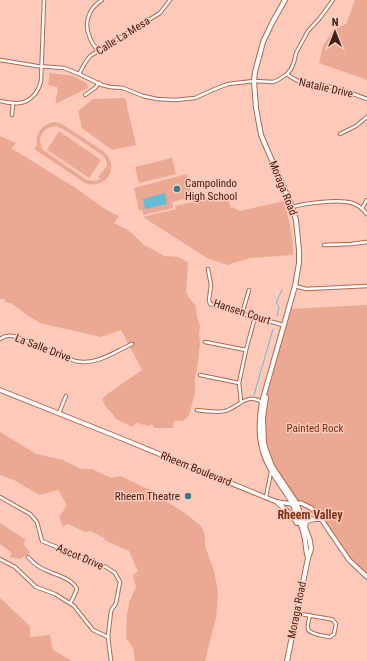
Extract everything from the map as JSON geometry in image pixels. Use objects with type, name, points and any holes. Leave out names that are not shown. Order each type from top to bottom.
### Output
[{"type":"main road","name":"Moraga Road","points":[[285,0],[263,42],[254,81],[256,108],[261,135],[292,207],[296,220],[299,263],[295,286],[268,380],[259,418],[260,444],[263,454],[272,471],[294,504]]},
{"type":"main road","name":"Moraga Road","points":[[268,380],[263,418],[266,453],[294,504],[310,541],[310,549],[287,661]]},
{"type":"main road","points":[[277,502],[303,527],[309,520],[321,519]]},
{"type":"street","points":[[0,101],[20,103],[28,100],[38,91],[41,81],[44,0]]},
{"type":"street","points":[[98,51],[90,38],[86,23],[90,12],[97,3],[102,0]]},
{"type":"street","name":"Calle La Mesa","points":[[79,74],[90,56],[160,12],[170,0]]},
{"type":"street","points":[[0,60],[28,65],[64,68],[110,87],[123,88],[143,96],[157,99],[176,100],[194,98],[228,84],[254,81],[273,82],[287,74],[308,31],[333,0]]},
{"type":"street","name":"Natalie Drive","points":[[287,74],[303,84],[332,88],[356,94],[367,99]]},
{"type":"street","points":[[85,95],[99,83]]},
{"type":"street","points":[[12,115],[13,103]]},
{"type":"street","points":[[340,134],[356,126],[367,117]]},
{"type":"street","points":[[362,208],[367,200]]},
{"type":"street","points":[[292,207],[305,204],[338,202],[352,203],[362,208],[367,214]]},
{"type":"street","points":[[324,245],[367,242]]},
{"type":"street","name":"Hansen Court","points":[[208,269],[211,285],[209,300],[210,304],[284,325]]},
{"type":"street","points":[[295,286],[306,288],[367,286]]},
{"type":"street","points":[[242,314],[249,290]]},
{"type":"street","points":[[241,402],[239,383],[255,317]]},
{"type":"street","name":"La Salle Drive","points":[[0,339],[6,336],[17,337],[75,361],[89,362],[98,360],[132,344]]},
{"type":"street","points":[[205,342],[246,350]]},
{"type":"street","points":[[200,375],[239,383]]},
{"type":"street","name":"Rheem Boulevard","points":[[0,390],[277,502],[294,504],[301,503],[311,508],[321,519],[349,560],[367,577]]},
{"type":"street","points":[[59,414],[66,396]]},
{"type":"street","points":[[197,410],[227,411],[241,402],[250,399],[259,400],[262,402]]},
{"type":"street","points":[[266,497],[272,471]]},
{"type":"street","name":"Ascot Drive","points":[[0,497],[30,514],[37,522],[42,542],[106,567],[115,573],[120,582],[116,603],[112,611],[108,637],[111,661]]},
{"type":"street","points":[[28,557],[37,566],[54,573],[75,585],[77,589],[70,604]]},
{"type":"street","points":[[0,559],[15,567],[36,586],[55,594],[74,606],[93,630],[108,637]]},
{"type":"street","points":[[297,613],[310,615],[333,620],[336,624],[334,634],[330,637],[311,633],[307,627],[310,615]]},
{"type":"green space","points":[[355,0],[367,0],[367,80],[319,63],[323,46],[333,30],[346,24]]},
{"type":"green space","points":[[50,73],[73,76],[87,83],[88,88],[56,103],[58,89],[57,87],[48,85]]},
{"type":"green space","points":[[125,98],[136,145],[112,150],[82,128],[78,111],[93,99]]},
{"type":"green space","points":[[50,123],[60,123],[103,151],[111,163],[109,175],[105,180],[100,183],[85,183],[34,149],[37,146],[37,137],[40,130]],"holes":[[[57,126],[104,156],[107,166],[98,177],[101,179],[94,181],[87,180],[43,150],[40,141],[42,134],[48,128],[52,127]]]},
{"type":"green space","points":[[59,131],[101,160],[89,178],[47,150]]},
{"type":"green space","points":[[0,136],[16,143],[11,148],[74,187],[105,209],[119,216],[114,223],[128,230],[144,245],[165,256],[178,257],[188,262],[186,293],[196,306],[200,326],[200,344],[195,376],[195,394],[189,415],[183,421],[174,421],[173,428],[154,428],[152,424],[149,426],[136,423],[132,427],[116,419],[106,407],[102,399],[142,370],[121,330],[101,337],[40,323],[11,303],[5,302],[5,299],[0,299]]},
{"type":"green space","points":[[172,158],[176,174],[139,183],[135,167]]},
{"type":"green space","points":[[187,174],[192,197],[172,202],[173,208],[143,215],[142,210],[139,211],[134,188]]},
{"type":"green space","points":[[227,195],[231,208],[233,207],[240,211],[284,201],[289,221],[293,255],[250,258],[227,265],[207,258],[143,217],[176,209],[175,206]]},
{"type":"green space","name":"Painted Rock","points":[[367,305],[367,577],[351,562],[320,518],[305,506],[296,503],[267,453],[263,418],[268,380],[289,309]]},
{"type":"green space","points":[[0,432],[36,454],[63,460],[81,469],[92,469],[111,478],[121,476],[152,490],[201,526],[205,535],[205,546],[214,571],[218,592],[216,618],[205,661],[135,661],[133,648],[126,638],[127,614],[130,600],[136,587],[133,575],[138,571],[129,551],[104,540],[105,538],[90,531],[86,532],[68,524],[63,527],[59,516],[67,505],[58,490],[39,495],[14,480],[0,475]]},
{"type":"green space","points":[[0,523],[26,540],[23,544],[30,552],[20,559],[10,557],[12,553],[0,544]]},
{"type":"green space","points":[[0,598],[30,626],[30,637],[50,635],[53,650],[72,661],[0,661]]},
{"type":"water","points":[[165,193],[167,204],[145,209],[143,199]]},
{"type":"waterway","points":[[277,316],[279,307],[276,303],[282,290]]},
{"type":"waterway","points":[[254,395],[273,329]]},
{"type":"place","name":"Campolindo High School","points":[[177,189]]},
{"type":"place","name":"Rheem Theatre","points":[[188,496]]},
{"type":"district","name":"Rheem Valley","points":[[310,515]]}]
